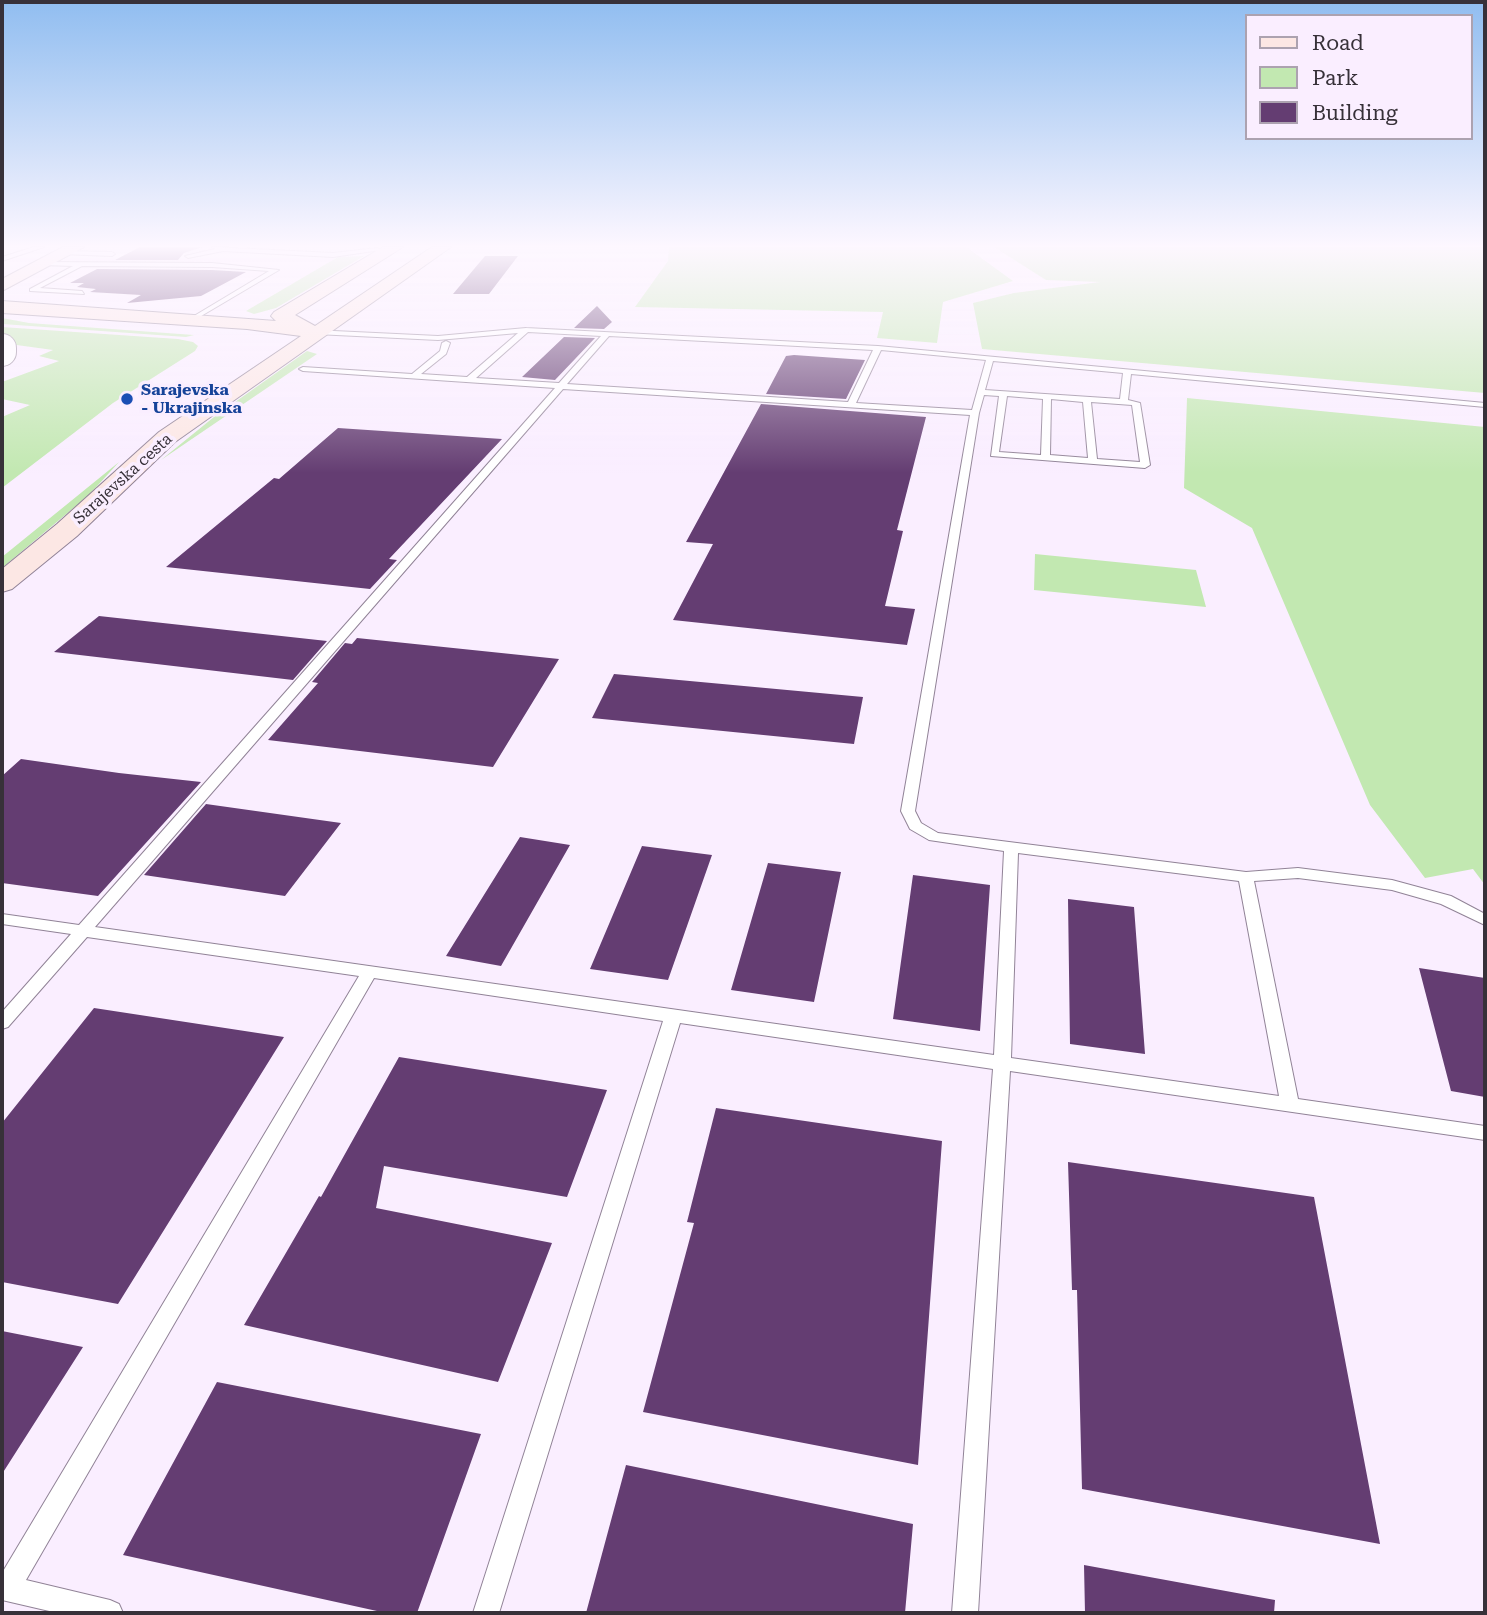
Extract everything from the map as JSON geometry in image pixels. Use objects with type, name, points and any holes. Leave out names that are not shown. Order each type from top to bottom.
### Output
[{"type":"main road","points":[[99,322],[275,333],[316,332]]},
{"type":"main road","points":[[218,322],[316,332]]},
{"type":"main road","points":[[295,322],[316,332]]},
{"type":"main road","name":"Sarajevska cesta","points":[[2,583],[67,530],[167,437],[329,322]]},
{"type":"main road","points":[[124,324],[204,334],[223,343]]},
{"type":"lane","points":[[316,332],[438,338],[526,330],[878,348],[1485,405]]},
{"type":"lane","points":[[468,380],[526,330]]},
{"type":"lane","points":[[316,332],[446,343],[469,335]]},
{"type":"lane","points":[[2,1023],[606,335]]},
{"type":"lane","points":[[414,376],[443,352],[446,343]]},
{"type":"lane","points":[[851,404],[878,348]]},
{"type":"lane","points":[[990,358],[975,413],[908,811],[915,826],[934,837],[1011,848],[1246,877],[1298,873],[1392,885],[1446,900],[1485,920]]},
{"type":"lane","points":[[303,369],[975,413]]},
{"type":"lane","points":[[1124,402],[1127,370]]},
{"type":"lane","points":[[981,392],[1136,403],[1144,465],[994,454],[1003,394]]},
{"type":"lane","points":[[1045,458],[1047,397]]},
{"type":"lane","points":[[1087,399],[1093,461]]},
{"type":"lane","points":[[965,1613],[1002,1065],[1011,848]]},
{"type":"lane","points":[[1246,877],[1290,1105]]},
{"type":"lane","points":[[2,919],[1485,1133]]},
{"type":"lane","points":[[110,1613],[4,1587],[369,972]]},
{"type":"lane","points":[[486,1613],[673,1017]]},
{"type":"green space","points":[[26,322],[194,335],[186,337],[2,324]]},
{"type":"green space","points":[[881,322],[940,322],[937,343],[877,338]]},
{"type":"green space","points":[[977,322],[1485,322],[1485,393],[982,349]]},
{"type":"green space","points":[[2,327],[178,339],[193,342],[198,346],[195,351],[113,403],[2,488],[2,417],[30,405],[2,399],[2,382],[59,361],[39,356],[53,350],[2,343]]},
{"type":"green space","points":[[307,351],[317,354],[161,460],[214,417]]},
{"type":"green space","points":[[1187,398],[1485,427],[1485,885],[1473,869],[1425,878],[1370,805],[1252,528],[1184,488]]},
{"type":"green space","points":[[119,462],[89,495],[2,568],[2,557]]},
{"type":"green space","points":[[1035,554],[1196,570],[1206,607],[1034,590]]},
{"type":"building","points":[[580,322],[612,322],[604,329],[574,328]]},
{"type":"building","points":[[564,337],[595,338],[555,380],[522,377]]},
{"type":"building","points":[[786,356],[865,360],[846,399],[766,394]]},
{"type":"building","points":[[761,404],[926,417],[897,530],[903,531],[885,606],[915,609],[907,645],[673,620],[713,544],[686,542]]},
{"type":"building","points":[[338,428],[502,439],[389,559],[397,560],[370,589],[166,567],[274,478],[279,479]]},
{"type":"building","points":[[99,616],[327,641],[293,680],[54,652]]},
{"type":"building","points":[[357,638],[559,659],[493,767],[268,740],[318,683],[312,682],[345,643],[352,644]]},
{"type":"building","points":[[614,674],[863,697],[854,744],[592,718]]},
{"type":"building","points":[[21,759],[201,782],[98,896],[2,883],[2,776]]},
{"type":"building","points":[[206,804],[341,823],[285,896],[144,875]]},
{"type":"building","points":[[520,837],[570,845],[501,966],[446,956]]},
{"type":"building","points":[[642,846],[712,855],[668,980],[590,969]]},
{"type":"building","points":[[768,863],[841,872],[814,1002],[731,990]]},
{"type":"building","points":[[913,875],[990,885],[980,1031],[893,1019]]},
{"type":"building","points":[[1068,899],[1134,907],[1145,1054],[1070,1044]]},
{"type":"building","points":[[1419,968],[1485,978],[1485,1097],[1451,1091]]},
{"type":"building","points":[[94,1008],[284,1037],[118,1304],[2,1282],[2,1123]]},
{"type":"building","points":[[399,1057],[607,1090],[567,1197],[384,1166],[376,1208],[552,1243],[498,1382],[244,1325],[319,1196],[321,1197]]},
{"type":"building","points":[[716,1108],[942,1141],[918,1465],[643,1412],[694,1223],[687,1222]]},
{"type":"building","points":[[1068,1162],[1314,1197],[1380,1544],[1082,1489],[1077,1290],[1072,1290]]},
{"type":"building","points":[[2,1331],[83,1347],[2,1474]]},
{"type":"building","points":[[217,1382],[481,1434],[417,1613],[386,1613],[123,1555]]},
{"type":"building","points":[[626,1465],[913,1524],[905,1613],[586,1613]]},
{"type":"building","points":[[1084,1565],[1275,1600],[1274,1613],[1085,1613]]},
{"type":"place","name":"Sarajevska - Ukrajinska","points":[[127,399]]}]
